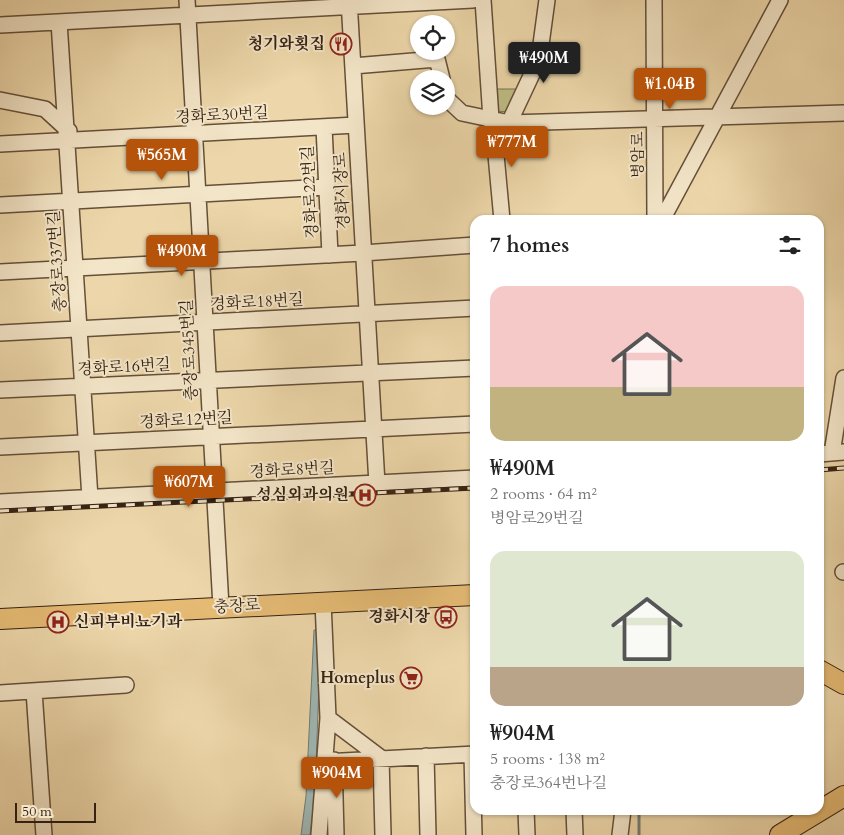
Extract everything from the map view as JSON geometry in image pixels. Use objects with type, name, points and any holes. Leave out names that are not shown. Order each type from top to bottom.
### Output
[{"type":"main road","name":"충장로","points":[[0,619],[470,595]]},
{"type":"main road","points":[[824,673],[844,684]]},
{"type":"main road","points":[[824,808],[844,796]]},
{"type":"main road","points":[[780,835],[813,815]]},
{"type":"street","name":"충장로345번길","points":[[187,0],[220,607]]},
{"type":"street","points":[[0,25],[188,16],[349,4],[472,0]]},
{"type":"street","points":[[483,0],[491,119],[502,215]]},
{"type":"street","points":[[496,155],[508,123],[539,59],[547,0]]},
{"type":"street","name":"병암로","points":[[654,0],[655,215]]},
{"type":"street","points":[[665,215],[780,0]]},
{"type":"street","name":"경화시장로","points":[[349,4],[377,484]]},
{"type":"street","name":"충장로337번길","points":[[59,22],[71,136],[70,201],[90,498]]},
{"type":"street","points":[[353,66],[437,59],[440,70]]},
{"type":"street","points":[[0,100],[45,109],[71,136]]},
{"type":"street","points":[[455,106],[462,113],[508,123],[844,113]]},
{"type":"street","name":"경화로30번길","points":[[0,144],[71,136],[194,134],[356,125]]},
{"type":"street","name":"경화로22번길","points":[[324,127],[330,255]]},
{"type":"street","points":[[0,205],[327,187]]},
{"type":"street","name":"경화로22번길","points":[[0,272],[330,255],[470,245]]},
{"type":"street","points":[[367,314],[470,308]]},
{"type":"street","name":"경화로18번길","points":[[0,333],[367,314]]},
{"type":"street","points":[[370,372],[470,368]]},
{"type":"street","name":"경화로16번길","points":[[0,390],[370,372]]},
{"type":"street","points":[[831,453],[844,378]]},
{"type":"street","points":[[374,428],[470,424]]},
{"type":"street","name":"경화로12번길","points":[[0,447],[374,428]]},
{"type":"street","name":"경화로8번길","points":[[0,502],[470,478]]},
{"type":"street","points":[[323,602],[329,761],[336,835]]},
{"type":"street","points":[[0,693],[126,685]]},
{"type":"street","points":[[34,691],[44,835]]},
{"type":"street","points":[[328,718],[381,758]]},
{"type":"street","points":[[329,761],[470,754]]},
{"type":"street","points":[[426,756],[428,835]]},
{"type":"street","points":[[381,758],[383,835]]},
{"type":"street","points":[[319,835],[329,761]]},
{"type":"street","points":[[474,815],[474,835]]},
{"type":"street","points":[[526,815],[527,835]]},
{"type":"street","points":[[574,815],[575,835]]},
{"type":"street","points":[[620,835],[622,815]]},
{"type":"shaded area","points":[[496,89],[516,89],[510,112],[496,111]]},
{"type":"water","points":[[314,630],[321,630],[315,793],[310,835],[301,835],[306,796]]},
{"type":"waterway","points":[[639,815],[639,835]]},
{"type":"railway","points":[[824,470],[844,468]]},
{"type":"railway","points":[[0,511],[470,488]]},
{"type":"place","name":"청기와횟집","points":[[341,44]]},
{"type":"place","name":"성심외과의원","points":[[365,495]]},
{"type":"place","name":"경화시장","points":[[446,617]]},
{"type":"place","name":"신피부비뇨기과","points":[[58,622]]},
{"type":"place","name":"Homeplus","points":[[411,678]]}]
